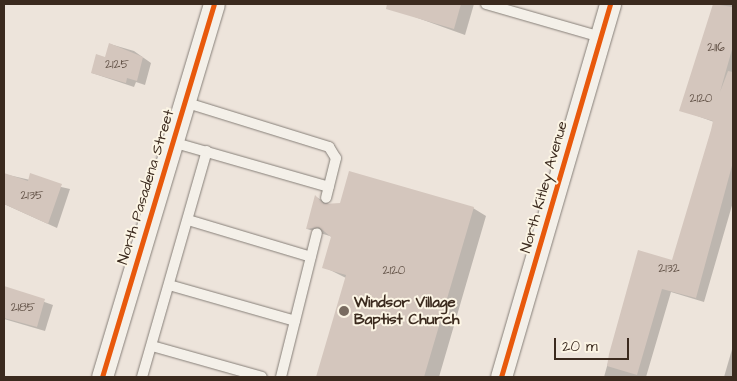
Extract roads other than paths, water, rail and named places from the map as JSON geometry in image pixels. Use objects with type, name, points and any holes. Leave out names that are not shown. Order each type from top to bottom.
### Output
[{"type":"street","name":"North Pasadena Street","points":[[102,377],[214,4]]},
{"type":"street","name":"North Kitley Avenue","points":[[501,377],[610,4]]},
{"type":"lane","points":[[486,4],[601,38]]},
{"type":"lane","points":[[184,102],[329,147],[336,158],[326,198]]},
{"type":"lane","points":[[172,142],[328,187]]},
{"type":"lane","points":[[142,377],[207,151]]},
{"type":"lane","points":[[188,220],[311,257]]},
{"type":"lane","points":[[281,377],[317,233]]},
{"type":"lane","points":[[169,285],[295,321]]},
{"type":"lane","points":[[152,346],[262,377]]},
{"type":"place","name":"Windsor Village Baptist Church","points":[[344,311]]}]
